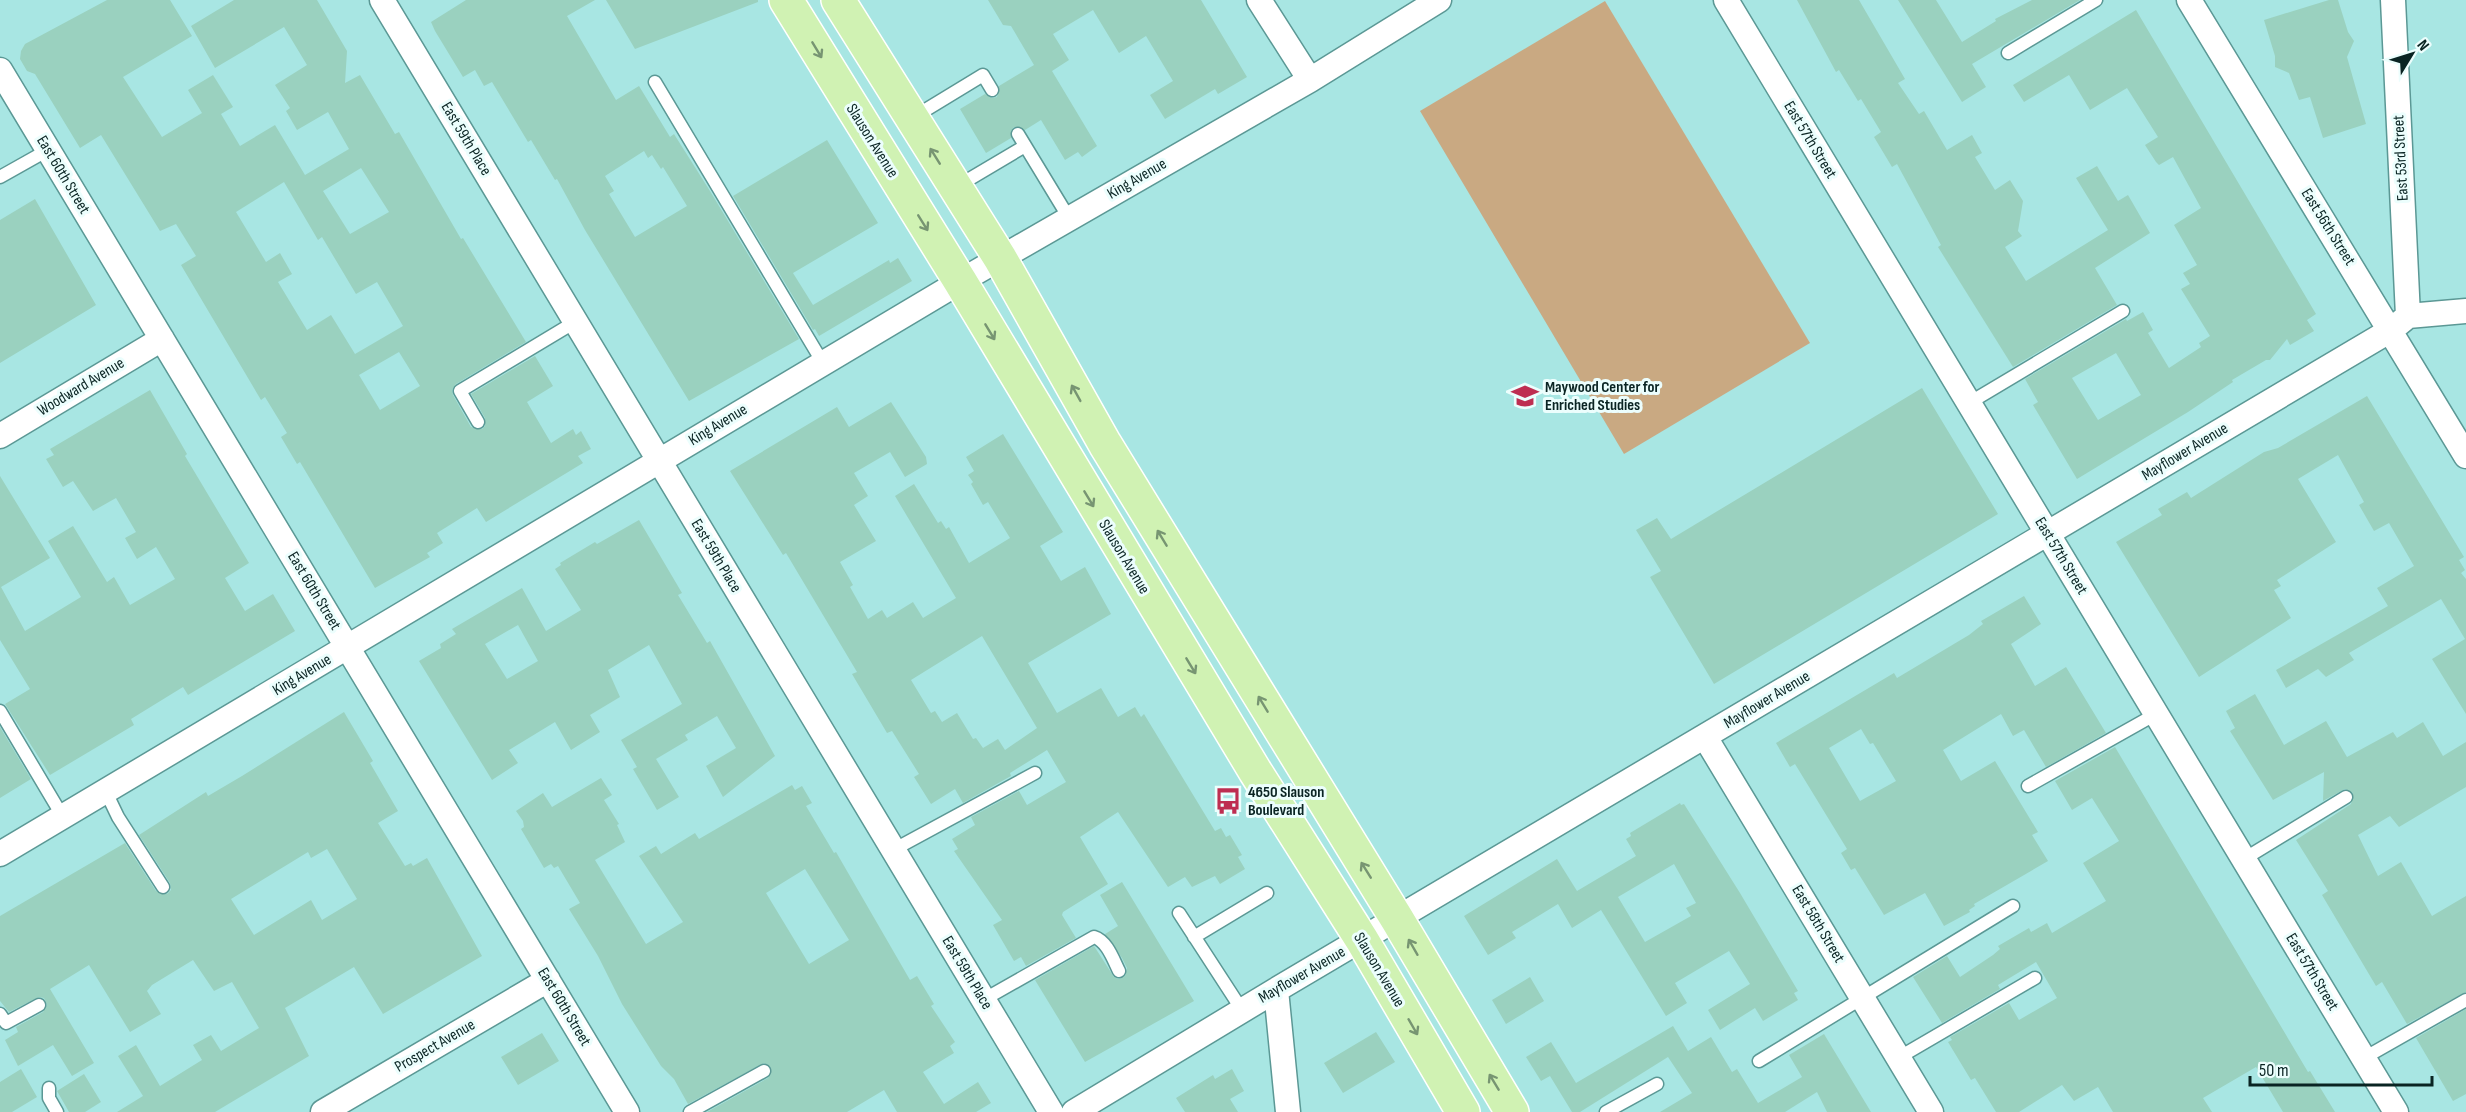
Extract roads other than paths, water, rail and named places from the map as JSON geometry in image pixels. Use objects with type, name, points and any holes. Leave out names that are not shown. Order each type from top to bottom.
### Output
[{"type":"main road","name":"Slauson Avenue","points":[[786,0],[960,282],[1218,711],[1362,940],[1463,1112]]},
{"type":"main road","points":[[838,0],[1000,258],[1105,444],[1512,1112]]},
{"type":"street","points":[[1259,0],[1310,80]]},
{"type":"street","name":"King Avenue","points":[[0,854],[1000,258],[1310,80],[1439,0]]},
{"type":"street","name":"East 57th Street","points":[[1726,0],[2396,1112]]},
{"type":"street","name":"East 56th Street","points":[[2189,0],[2400,323],[2466,456]]},
{"type":"street","name":"East 53rd Street","points":[[2393,0],[2400,323]]},
{"type":"street","name":"East 59th Place","points":[[385,1],[1051,1112]]},
{"type":"street","name":"East 60th Street","points":[[0,70],[627,1112]]},
{"type":"street","name":"Mayflower Avenue","points":[[1074,1112],[2400,323],[2466,311]]},
{"type":"street","name":"Woodward Avenue","points":[[0,436],[162,339]]},
{"type":"street","name":"East 58th Street","points":[[1705,737],[1931,1112]]},
{"type":"street","name":"Prospect Avenue","points":[[323,1112],[548,980]]},
{"type":"street","points":[[1276,990],[1288,1112]]},
{"type":"lane","points":[[2008,53],[2096,0]]},
{"type":"lane","points":[[911,118],[983,75],[992,90]]},
{"type":"lane","points":[[655,82],[823,363]]},
{"type":"lane","points":[[1018,134],[1069,218]]},
{"type":"lane","points":[[955,188],[1025,146]]},
{"type":"lane","points":[[0,177],[48,150]]},
{"type":"lane","points":[[1969,403],[2123,311]]},
{"type":"lane","points":[[478,422],[460,391],[576,322]]},
{"type":"lane","points":[[0,711],[63,817]]},
{"type":"lane","points":[[2028,786],[2156,714]]},
{"type":"lane","points":[[893,850],[1035,773]]},
{"type":"lane","points":[[106,792],[118,817],[163,887]]},
{"type":"lane","points":[[2244,859],[2346,797]]},
{"type":"lane","points":[[1194,936],[1267,892]]},
{"type":"lane","points":[[1759,1061],[2013,906]]},
{"type":"lane","points":[[1179,913],[1242,1010]]},
{"type":"lane","points":[[984,1000],[1094,937],[1099,938],[1119,971]]},
{"type":"lane","points":[[1898,1058],[2035,978]]},
{"type":"lane","points":[[2364,1058],[2466,1000]]},
{"type":"lane","points":[[0,1014],[6,1023],[39,1005]]},
{"type":"lane","points":[[690,1112],[764,1071]]},
{"type":"lane","points":[[1606,1112],[1657,1084]]},
{"type":"lane","points":[[49,1088],[49,1098],[57,1112]]},
{"type":"place","name":"Maywood Center for Enriched Studies","points":[[1525,396]]},
{"type":"place","name":"4650 Slauson Boulevard","points":[[1228,801]]}]
